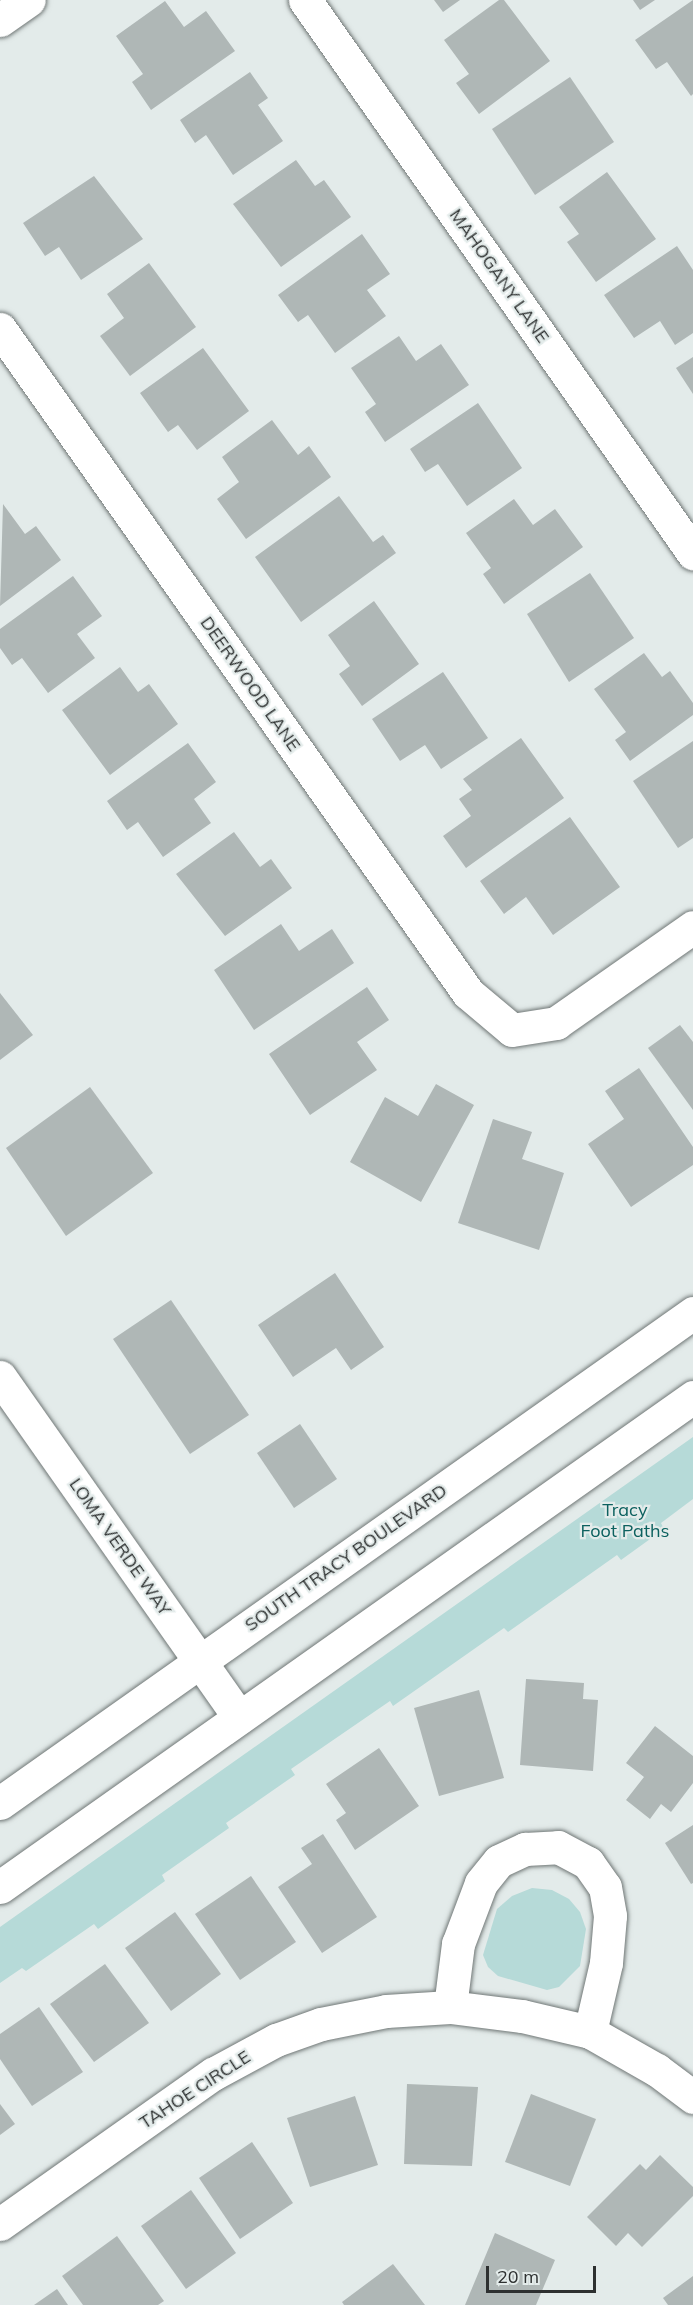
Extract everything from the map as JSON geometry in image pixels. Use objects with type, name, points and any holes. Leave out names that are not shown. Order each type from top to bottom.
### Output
[{"type":"street","points":[[0,20],[29,0]]},
{"type":"street","name":"MAHOGANY LANE","points":[[305,0],[693,553]]},
{"type":"street","name":"DEERWOOD LANE","points":[[0,329],[468,993],[512,1030],[556,1023],[693,927]]},
{"type":"street","name":"SOUTH TRACY BOULEVARD","points":[[0,1803],[693,1313]]},
{"type":"street","name":"LOMA VERDE WAY","points":[[0,1377],[239,1717]]},
{"type":"street","points":[[0,1887],[693,1397]]},
{"type":"street","points":[[450,2007],[458,1944],[481,1883],[499,1861],[525,1849],[558,1847],[588,1863],[605,1887],[610,1916],[606,1963],[590,2032]]},
{"type":"street","name":"TAHOE CIRCLE","points":[[0,2224],[213,2074],[276,2040],[321,2024],[386,2011],[450,2007],[522,2016],[590,2032],[657,2070],[693,2097]]},
{"type":"green space","name":"Tracy Foot Paths","points":[[693,1437],[693,1499],[661,1523],[664,1529],[621,1560],[617,1555],[508,1632],[504,1628],[393,1706],[390,1701],[291,1769],[295,1775],[226,1823],[229,1828],[162,1875],[165,1881],[98,1929],[94,1924],[26,1971],[22,1968],[0,1983],[0,1927]]},
{"type":"green space","points":[[532,1888],[552,1890],[569,1899],[580,1912],[586,1929],[580,1966],[559,1987],[547,1990],[498,1976],[488,1967],[483,1955],[497,1909],[512,1896]]},
{"type":"building","points":[[434,0],[460,0],[443,12]]},
{"type":"building","points":[[499,0],[504,0],[550,61],[479,114],[456,83],[469,74],[444,40]]},
{"type":"building","points":[[633,0],[655,0],[640,10]]},
{"type":"building","points":[[693,0],[693,94],[691,96],[667,62],[656,69],[635,40]]},
{"type":"building","points":[[165,1],[184,27],[206,11],[235,51],[151,110],[132,82],[143,74],[116,36]]},
{"type":"building","points":[[250,72],[268,98],[258,105],[283,141],[233,175],[206,135],[195,143],[180,120]]},
{"type":"building","points":[[570,77],[614,142],[535,195],[492,129]]},
{"type":"building","points":[[296,160],[315,186],[324,180],[351,217],[281,267],[233,204]]},
{"type":"building","points":[[607,172],[656,239],[596,282],[567,242],[579,234],[559,207]]},
{"type":"building","points":[[94,176],[143,239],[81,280],[59,247],[45,256],[23,223]]},
{"type":"building","points":[[362,234],[390,274],[367,290],[386,316],[335,353],[308,315],[298,322],[278,295]]},
{"type":"building","points":[[677,246],[693,270],[693,333],[675,345],[660,321],[634,338],[604,295]]},
{"type":"building","points":[[149,263],[196,327],[130,376],[100,336],[124,318],[107,294]]},
{"type":"building","points":[[399,336],[416,361],[441,344],[469,385],[385,442],[365,412],[376,404],[351,368]]},
{"type":"building","points":[[203,348],[249,411],[197,450],[178,425],[168,432],[140,393]]},
{"type":"building","points":[[693,357],[693,394],[676,368]]},
{"type":"building","points":[[478,403],[522,468],[467,506],[438,464],[425,472],[410,449]]},
{"type":"building","points":[[272,420],[298,455],[309,446],[331,477],[246,539],[217,499],[239,482],[222,457]]},
{"type":"building","points":[[339,496],[373,542],[383,535],[396,553],[301,622],[255,557]]},
{"type":"building","points":[[514,499],[533,525],[555,509],[583,547],[504,604],[483,574],[491,568],[466,533]]},
{"type":"building","points":[[3,504],[25,534],[36,526],[61,560],[0,606]]},
{"type":"building","points":[[590,573],[634,638],[569,682],[527,614]]},
{"type":"building","points":[[73,576],[102,616],[77,634],[95,658],[48,693],[22,658],[12,665],[0,648],[0,629]]},
{"type":"building","points":[[374,601],[419,664],[362,706],[339,674],[350,666],[328,635]]},
{"type":"building","points":[[644,653],[662,677],[670,671],[693,703],[693,715],[630,761],[615,740],[626,732],[594,689]]},
{"type":"building","points":[[120,667],[138,692],[149,684],[178,724],[110,775],[62,710]]},
{"type":"building","points":[[443,672],[488,738],[441,769],[425,745],[400,761],[372,719]]},
{"type":"building","points":[[521,738],[564,798],[466,868],[443,836],[471,816],[459,799],[472,790],[463,779]]},
{"type":"building","points":[[693,741],[693,838],[678,848],[633,781]]},
{"type":"building","points":[[188,743],[216,782],[194,799],[211,823],[163,857],[138,822],[127,830],[107,801]]},
{"type":"building","points":[[570,817],[620,887],[553,935],[526,897],[504,914],[480,881]]},
{"type":"building","points":[[234,832],[260,867],[271,859],[292,888],[225,936],[176,874]]},
{"type":"building","points":[[281,924],[299,951],[332,929],[354,963],[254,1030],[214,970]]},
{"type":"building","points":[[367,987],[389,1020],[357,1042],[377,1070],[310,1115],[269,1054]]},
{"type":"building","points":[[0,993],[33,1035],[0,1060]]},
{"type":"building","points":[[680,1025],[693,1042],[693,1110],[648,1048]]},
{"type":"building","points":[[639,1068],[693,1147],[693,1165],[631,1207],[588,1144],[624,1119],[605,1091]]},
{"type":"building","points":[[436,1084],[474,1105],[421,1202],[350,1162],[385,1097],[418,1116]]},
{"type":"building","points":[[90,1087],[153,1173],[66,1236],[6,1148]]},
{"type":"building","points":[[493,1119],[532,1132],[522,1159],[564,1173],[539,1250],[458,1223]]},
{"type":"building","points":[[335,1273],[384,1347],[351,1370],[336,1348],[293,1377],[258,1325]]},
{"type":"building","points":[[171,1300],[249,1415],[190,1454],[113,1339]]},
{"type":"building","points":[[300,1424],[337,1479],[294,1508],[257,1453]]},
{"type":"building","points":[[526,1679],[584,1683],[583,1699],[598,1700],[593,1771],[520,1765]]},
{"type":"building","points":[[479,1690],[504,1778],[439,1796],[414,1708]]},
{"type":"building","points":[[655,1726],[693,1756],[693,1783],[671,1812],[661,1804],[650,1819],[626,1800],[644,1777],[626,1763]]},
{"type":"building","points":[[379,1748],[419,1806],[355,1850],[336,1820],[346,1813],[326,1784]]},
{"type":"building","points":[[693,1825],[693,1883],[691,1884],[665,1843]]},
{"type":"building","points":[[323,1834],[377,1917],[322,1953],[278,1887],[312,1864],[301,1848]]},
{"type":"building","points":[[251,1876],[296,1942],[240,1980],[195,1914]]},
{"type":"building","points":[[175,1912],[221,1974],[171,2011],[125,1948]]},
{"type":"building","points":[[105,1964],[149,2023],[94,2062],[50,2004]]},
{"type":"building","points":[[39,2007],[83,2072],[32,2106],[0,2059],[0,2034]]},
{"type":"building","points":[[407,2084],[478,2087],[472,2166],[404,2164]]},
{"type":"building","points":[[531,2094],[596,2119],[570,2186],[505,2162]]},
{"type":"building","points":[[355,2096],[378,2165],[310,2187],[287,2118]]},
{"type":"building","points":[[0,2104],[15,2124],[0,2135]]},
{"type":"building","points":[[252,2142],[293,2203],[240,2239],[199,2178]]},
{"type":"building","points":[[660,2155],[693,2187],[693,2196],[642,2247],[628,2233],[616,2246],[587,2217],[640,2164],[646,2170]]},
{"type":"building","points":[[191,2190],[236,2253],[186,2289],[141,2226]]},
{"type":"building","points":[[495,2233],[555,2260],[536,2305],[465,2305]]},
{"type":"building","points":[[117,2236],[164,2301],[158,2305],[83,2305],[62,2276]]},
{"type":"building","points":[[393,2264],[425,2305],[344,2305],[342,2302]]},
{"type":"building","points":[[693,2276],[693,2305],[668,2305],[663,2298]]},
{"type":"building","points":[[57,2289],[68,2305],[34,2305]]}]
